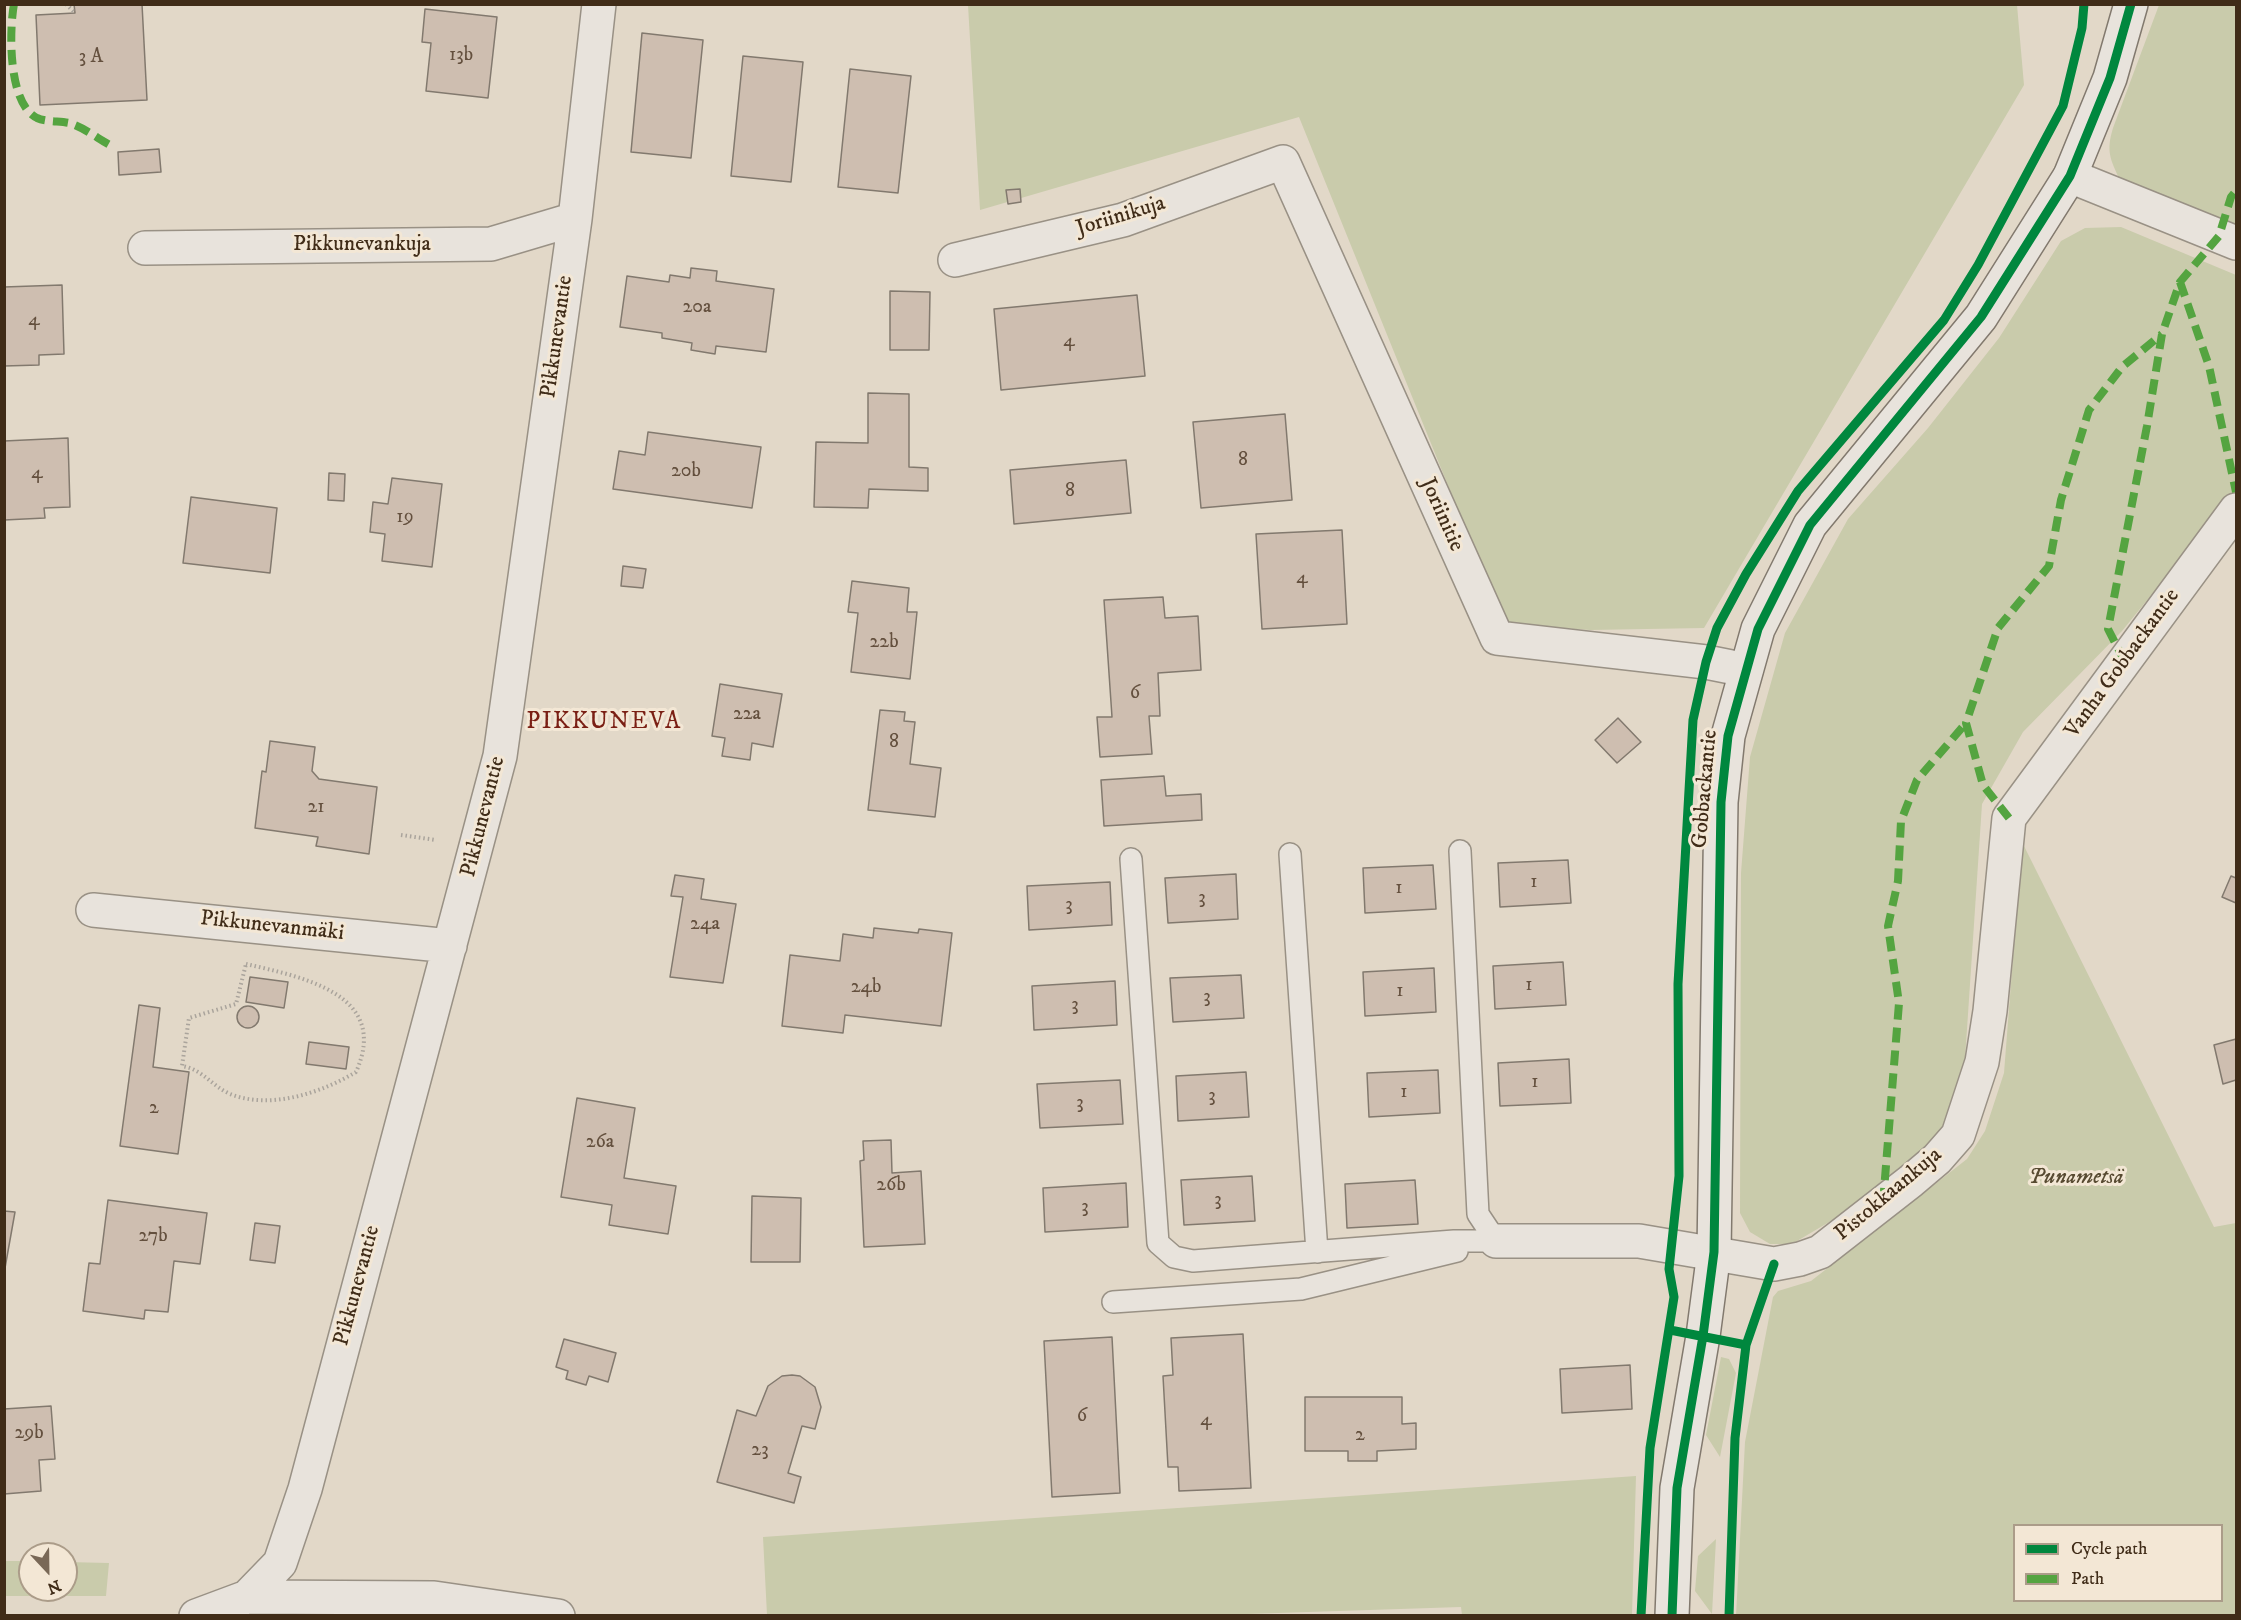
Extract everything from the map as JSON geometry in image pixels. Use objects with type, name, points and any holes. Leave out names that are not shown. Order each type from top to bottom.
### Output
[{"type":"street","name":"Pikkunevantie","points":[[247,1597],[280,1563],[305,1489],[428,1019],[450,946],[500,756],[575,219],[599,4]]},
{"type":"street","name":"Gobbackantie","points":[[1672,1616],[1677,1488],[1714,1252],[1721,802],[1728,736],[1746,670],[1758,629],[1810,525],[1981,317],[2070,176],[2110,78],[2131,4]]},
{"type":"street","name":"Joriinikuja","points":[[955,260],[1124,220],[1283,162]]},
{"type":"street","name":"Joriinitie","points":[[1283,162],[1497,638],[1706,662],[1746,670]]},
{"type":"street","points":[[2070,176],[2236,243]]},
{"type":"street","name":"Pikkunevankuja","points":[[146,248],[491,244],[575,219]]},
{"type":"street","name":"Vanha Gobbackantie","points":[[2009,818],[2236,510]]},
{"type":"street","name":"Pistokkaankuja","points":[[1496,1241],[1639,1241],[1774,1264],[1800,1259],[1820,1251],[1911,1181],[1937,1159],[1958,1135],[1982,1062],[1989,1021],[2009,818]]},
{"type":"street","name":"Pikkunevanmäki","points":[[93,910],[450,946]]},
{"type":"street","points":[[196,1616],[247,1597],[434,1598],[558,1616]]},
{"type":"lane","points":[[1460,851],[1478,1214],[1496,1241]]},
{"type":"lane","points":[[1290,854],[1317,1252]]},
{"type":"lane","points":[[1131,859],[1158,1243],[1174,1257],[1193,1261],[1454,1241],[1496,1241]]},
{"type":"lane","points":[[1113,1302],[1301,1289],[1496,1241]]},
{"type":"path","points":[[66,4],[75,13]]},
{"type":"path","points":[[401,835],[438,840]]},
{"type":"path","points":[[246,963],[304,977],[344,998],[357,1013],[365,1031],[364,1049],[356,1072],[344,1080],[301,1095],[268,1101],[231,1094],[194,1068],[182,1066],[189,1018],[236,1004],[246,963]]},
{"type":"green space","points":[[968,5],[2017,5],[2024,85],[1704,628],[1590,630],[1504,624],[1299,117],[980,210]]},
{"type":"green space","points":[[2159,5],[2236,5],[2236,230],[2120,180],[2112,160],[2110,143],[2113,128]]},
{"type":"green space","points":[[2121,227],[2236,275],[2236,491],[2122,631],[2023,732],[1982,804],[1964,1074],[1946,1122],[1910,1167],[1841,1215],[1792,1244],[1770,1244],[1750,1232],[1740,1213],[1741,873],[1750,757],[1785,633],[1848,519],[1928,428],[1999,338],[2061,241],[2085,228]]},
{"type":"green space","name":"Punametsä","points":[[2022,842],[2214,1227],[2236,1223],[2236,1615],[1736,1616],[1745,1442],[1773,1297],[1778,1291],[1811,1281],[1967,1159],[1985,1131],[2004,1073]]},
{"type":"green space","points":[[1721,1357],[1729,1359],[1736,1373],[1720,1457],[1706,1435]]},
{"type":"green space","points":[[1636,1476],[1632,1615],[1462,1615],[1461,1607],[1186,1616],[767,1615],[763,1537]]},
{"type":"green space","points":[[1716,1539],[1712,1614],[1695,1591],[1698,1556]]},
{"type":"green space","points":[[4,1561],[18,1561],[18,1596],[5,1596]]},
{"type":"green space","points":[[78,1562],[109,1563],[106,1596],[78,1596]]},
{"type":"building","points":[[74,4],[142,4],[147,100],[40,105],[36,15],[75,13]]},
{"type":"building","points":[[425,9],[497,17],[488,98],[426,91],[431,43],[422,42]]},
{"type":"building","points":[[642,33],[703,40],[691,158],[631,152]]},
{"type":"building","points":[[743,56],[803,62],[791,182],[731,176]]},
{"type":"building","points":[[850,69],[911,76],[898,193],[838,187]]},
{"type":"building","points":[[159,149],[161,172],[119,175],[118,152]]},
{"type":"building","points":[[1020,189],[1021,202],[1008,204],[1006,190]]},
{"type":"building","points":[[691,268],[717,271],[716,281],[774,289],[766,352],[716,346],[715,354],[691,350],[692,343],[662,338],[662,333],[620,327],[627,276],[669,282],[670,275],[690,278]]},
{"type":"building","points":[[62,285],[64,354],[39,355],[39,365],[4,366],[4,287]]},
{"type":"building","points":[[890,291],[930,292],[929,350],[890,350]]},
{"type":"building","points":[[1137,295],[1145,376],[1001,390],[994,309]]},
{"type":"building","points":[[868,393],[909,394],[909,467],[928,468],[928,491],[869,489],[868,508],[814,507],[816,442],[868,443]]},
{"type":"building","points":[[1285,414],[1292,500],[1201,508],[1193,422]]},
{"type":"building","points":[[648,432],[761,447],[752,508],[613,489],[619,451],[645,455]]},
{"type":"building","points":[[68,438],[70,507],[44,508],[45,518],[4,520],[4,441]]},
{"type":"building","points":[[1126,460],[1131,513],[1014,524],[1010,470]]},
{"type":"building","points":[[329,473],[345,474],[344,501],[328,500]]},
{"type":"building","points":[[392,478],[442,484],[432,567],[382,561],[385,534],[370,532],[373,502],[388,504]]},
{"type":"building","points":[[191,497],[277,508],[270,573],[183,563]]},
{"type":"building","points":[[1342,530],[1347,624],[1262,629],[1256,534]]},
{"type":"building","points":[[623,566],[646,569],[643,588],[621,586]]},
{"type":"building","points":[[852,581],[909,588],[907,612],[917,612],[910,679],[851,672],[858,613],[848,612]]},
{"type":"building","points":[[1163,597],[1165,618],[1198,616],[1201,670],[1158,673],[1160,716],[1149,716],[1152,754],[1100,757],[1097,717],[1112,717],[1104,600]]},
{"type":"building","points":[[720,684],[782,694],[773,747],[752,743],[750,760],[722,756],[725,738],[712,736]]},
{"type":"building","points":[[880,710],[905,712],[904,721],[915,722],[910,764],[941,768],[935,817],[868,810]]},
{"type":"building","points":[[1618,718],[1641,742],[1617,763],[1595,740]]},
{"type":"building","points":[[270,741],[315,747],[312,771],[319,779],[377,787],[369,854],[316,846],[318,837],[255,828],[262,771],[266,772]]},
{"type":"building","points":[[1164,776],[1166,796],[1201,794],[1202,820],[1104,826],[1101,780]]},
{"type":"building","points":[[1568,860],[1571,903],[1500,907],[1498,863]]},
{"type":"building","points":[[1433,865],[1436,909],[1365,913],[1363,868]]},
{"type":"building","points":[[1236,874],[1238,919],[1168,923],[1165,878]]},
{"type":"building","points":[[675,875],[704,879],[701,899],[736,904],[723,983],[670,977],[683,897],[671,896]]},
{"type":"building","points":[[2231,876],[2236,878],[2236,903],[2222,897]]},
{"type":"building","points":[[1110,882],[1112,925],[1029,930],[1027,886]]},
{"type":"building","points":[[874,928],[918,933],[919,929],[952,933],[941,1026],[845,1015],[843,1033],[782,1026],[790,955],[840,961],[843,934],[873,938]]},
{"type":"building","points":[[1563,962],[1566,1005],[1495,1009],[1493,966]]},
{"type":"building","points":[[1434,968],[1436,1012],[1365,1016],[1363,972]]},
{"type":"building","points":[[1241,975],[1244,1018],[1173,1022],[1170,978]]},
{"type":"building","points":[[250,977],[288,982],[284,1008],[246,1002]]},
{"type":"building","points":[[1115,981],[1117,1025],[1034,1030],[1032,986]]},
{"type":"building","points":[[139,1005],[160,1008],[153,1067],[189,1072],[178,1154],[120,1146]]},
{"type":"building","points":[[248,1006],[256,1009],[259,1017],[256,1025],[248,1028],[240,1025],[237,1017],[240,1009]]},
{"type":"building","points":[[2236,1039],[2236,1080],[2223,1084],[2214,1045]]},
{"type":"building","points":[[309,1042],[349,1047],[346,1069],[306,1064]]},
{"type":"building","points":[[1569,1059],[1571,1103],[1500,1106],[1498,1063]]},
{"type":"building","points":[[1438,1070],[1440,1113],[1369,1117],[1367,1073]]},
{"type":"building","points":[[1246,1072],[1249,1117],[1178,1121],[1176,1076]]},
{"type":"building","points":[[1120,1080],[1123,1124],[1040,1128],[1037,1084]]},
{"type":"building","points":[[577,1098],[635,1108],[624,1178],[676,1186],[668,1234],[609,1225],[612,1205],[561,1197]]},
{"type":"building","points":[[891,1140],[892,1173],[921,1171],[925,1244],[864,1247],[860,1161],[864,1160],[863,1141]]},
{"type":"building","points":[[1252,1176],[1255,1221],[1184,1225],[1181,1180]]},
{"type":"building","points":[[1415,1180],[1418,1224],[1347,1228],[1345,1184]]},
{"type":"building","points":[[1126,1183],[1128,1227],[1045,1232],[1043,1188]]},
{"type":"building","points":[[752,1196],[801,1198],[800,1262],[751,1262]]},
{"type":"building","points":[[108,1200],[207,1213],[200,1264],[174,1261],[168,1312],[145,1310],[144,1319],[83,1311],[89,1263],[100,1264]]},
{"type":"building","points":[[4,1211],[15,1212],[5,1268],[4,1268]]},
{"type":"building","points":[[255,1223],[280,1226],[275,1263],[250,1260]]},
{"type":"building","points":[[1243,1334],[1251,1488],[1179,1491],[1178,1467],[1168,1467],[1163,1376],[1173,1375],[1171,1338]]},
{"type":"building","points":[[1112,1337],[1120,1493],[1052,1497],[1044,1341]]},
{"type":"building","points":[[564,1339],[616,1353],[608,1382],[589,1376],[586,1385],[566,1379],[568,1371],[556,1367]]},
{"type":"building","points":[[1630,1365],[1632,1409],[1562,1413],[1560,1369]]},
{"type":"building","points":[[782,1376],[800,1376],[815,1387],[821,1407],[815,1429],[802,1426],[788,1473],[801,1477],[794,1503],[717,1482],[737,1410],[756,1416],[768,1386]]},
{"type":"building","points":[[1305,1397],[1402,1397],[1402,1424],[1416,1423],[1416,1449],[1377,1451],[1377,1461],[1348,1461],[1348,1451],[1305,1451]]},
{"type":"building","points":[[51,1406],[55,1459],[39,1460],[41,1491],[4,1494],[4,1409]]},
{"type":"marked path","points":[[14,4],[11,31],[13,66],[20,98],[27,110],[37,118],[74,125],[110,145]]},
{"type":"marked path","points":[[2125,662],[2108,629],[2147,426],[2162,334],[2180,282],[2219,236],[2231,197],[2236,191]]},
{"type":"marked path","points":[[2180,282],[2209,366],[2236,492]]},
{"type":"marked path","points":[[2009,818],[1983,785],[1966,723],[1998,628],[2049,566],[2061,500],[2089,410],[2122,367],[2162,334]]},
{"type":"marked path","points":[[1883,1203],[1899,1003],[1888,926],[1898,881],[1901,821],[1917,780],[1966,723]]},
{"type":"cycle path","points":[[1641,1616],[1650,1448],[1674,1297],[1669,1269],[1679,1176],[1678,984],[1693,720],[1706,662],[1717,628],[1746,574],[1798,491],[1944,320],[1978,265],[2063,106],[2082,28],[2084,4]]},
{"type":"cycle path","points":[[1672,1616],[1677,1488],[1703,1336],[1714,1252],[1721,802],[1728,736],[1758,629],[1810,525],[1981,317],[2070,176],[2110,78],[2131,4]]},
{"type":"cycle path","points":[[1729,1616],[1735,1438],[1746,1345],[1774,1264]]},
{"type":"cycle path","points":[[1670,1330],[1746,1345]]},
{"type":"district","name":"PIKKUNEVA","points":[[604,723]]}]
